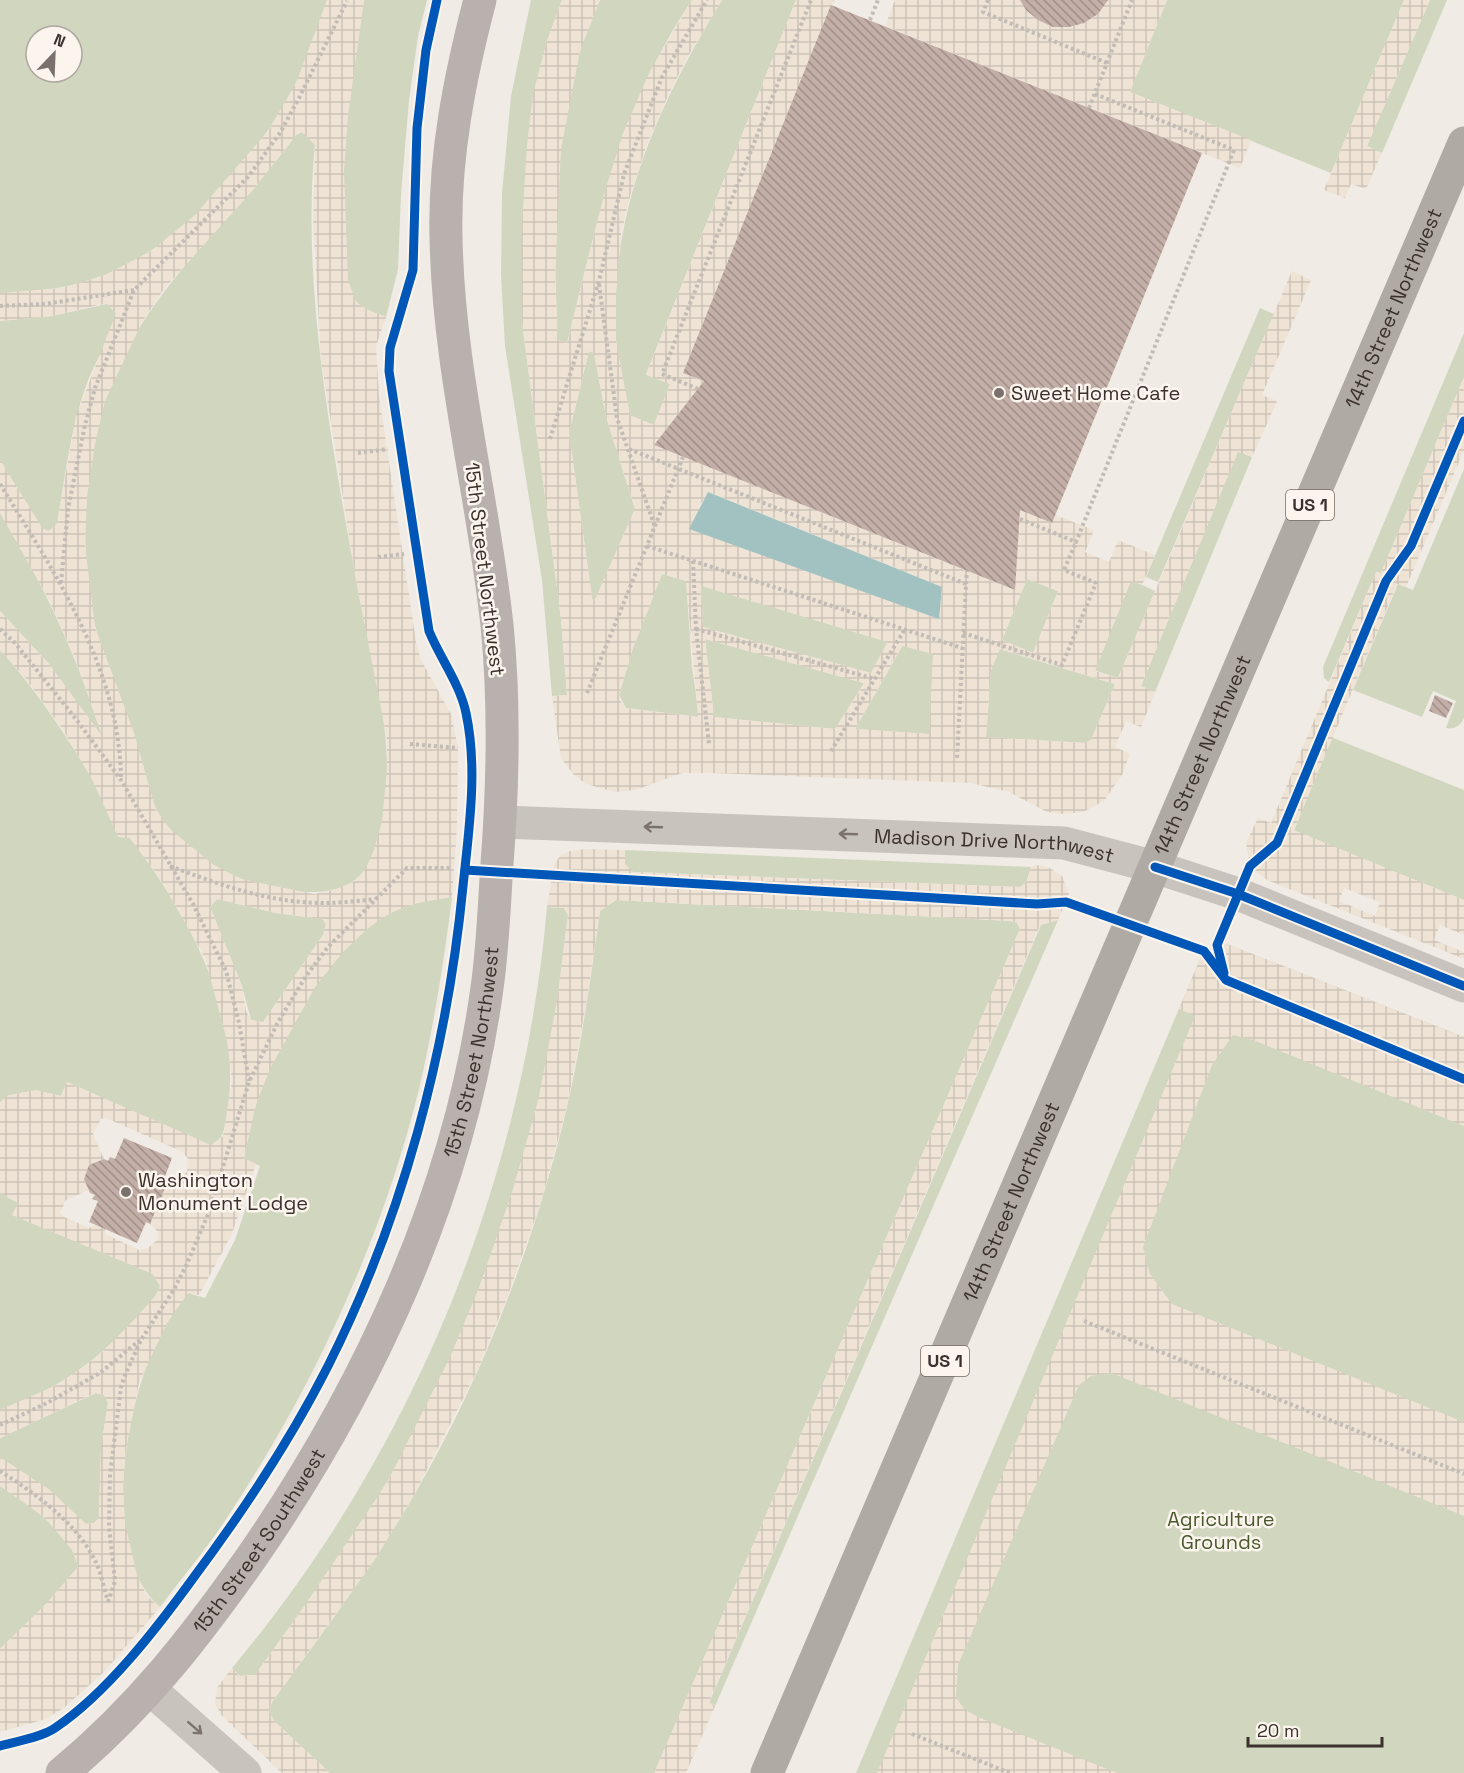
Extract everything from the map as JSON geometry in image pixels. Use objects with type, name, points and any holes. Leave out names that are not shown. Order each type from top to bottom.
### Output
[{"type":"highway","name":"14th Street Northwest","points":[[767,1773],[1464,143]]},
{"type":"main road","name":"15th Street Northwest","points":[[409,1274],[433,1208],[472,1068],[489,969],[500,822],[503,747],[497,627],[458,378],[446,237],[453,132],[461,81],[480,0]]},
{"type":"main road","name":"15th Street Southwest","points":[[62,1773],[99,1742],[151,1690],[215,1609],[307,1473],[348,1402],[409,1274]]},
{"type":"street","name":"Madison Drive Northwest","points":[[500,822],[1064,843],[1155,867],[1238,894],[1464,986]]},
{"type":"street","points":[[151,1690],[245,1773]]},
{"type":"path","points":[[550,440],[599,281],[621,184],[642,123],[662,77],[707,0]]},
{"type":"path","points":[[698,389],[662,374],[811,0]]},
{"type":"path","points":[[870,20],[878,0]]},
{"type":"path","points":[[988,0],[983,12],[1107,63]]},
{"type":"path","points":[[1089,108],[1132,0]]},
{"type":"path","points":[[60,582],[68,510],[85,425],[95,388],[134,290],[248,177],[290,115],[347,1]]},
{"type":"path","points":[[963,633],[1062,665],[1096,583],[1064,570],[1234,150],[1095,94]]},
{"type":"path","points":[[599,281],[617,418],[655,527]]},
{"type":"path","points":[[0,306],[45,304],[134,290]]},
{"type":"path","points":[[358,453],[388,449]]},
{"type":"path","points":[[629,449],[966,584]]},
{"type":"path","points":[[587,693],[683,457]]},
{"type":"path","points":[[0,484],[73,603],[107,694],[120,745],[121,780]]},
{"type":"path","points":[[1020,519],[1076,542]]},
{"type":"path","points":[[647,546],[962,648]]},
{"type":"path","points":[[378,557],[404,554]]},
{"type":"path","points":[[693,561],[696,629],[709,744]]},
{"type":"path","points":[[957,759],[967,571]]},
{"type":"path","points":[[0,629],[15,643],[69,710],[121,780],[193,904],[226,970],[239,1023],[249,1082]]},
{"type":"path","points":[[696,629],[875,678]]},
{"type":"path","points":[[831,751],[905,629]]},
{"type":"path","points":[[410,744],[458,748]]},
{"type":"path","points":[[169,866],[221,885],[273,898],[324,903],[375,899]]},
{"type":"path","points":[[0,1471],[42,1501],[82,1539],[97,1565],[108,1602],[115,1581],[109,1502],[118,1406],[124,1375],[141,1340],[173,1291],[209,1212],[249,1082],[278,1022],[327,947],[407,868],[453,868]]},
{"type":"path","points":[[1084,1321],[1464,1474]]},
{"type":"path","points":[[0,1425],[45,1404],[100,1373],[141,1340]]},
{"type":"path","points":[[912,1734],[1010,1773]]},
{"type":"green space","points":[[0,0],[327,0],[305,65],[279,113],[239,169],[190,221],[163,243],[134,261],[93,280],[55,288],[0,293]]},
{"type":"green space","points":[[364,0],[427,0],[418,36],[409,100],[401,194],[398,269],[386,317],[356,302],[350,292],[346,269],[343,184],[347,123]]},
{"type":"green space","points":[[531,0],[562,0],[546,44],[522,322],[561,619],[567,695],[552,696],[542,580],[505,346],[501,275],[502,194],[511,96]]},
{"type":"green space","points":[[600,0],[692,0],[646,82],[629,124],[601,209],[567,343],[558,340],[556,304],[555,231],[559,159],[571,87],[582,45]]},
{"type":"green space","points":[[722,0],[796,0],[646,374],[670,384],[654,425],[630,416],[620,368],[616,339],[616,292],[620,247],[629,204],[658,121],[698,40]]},
{"type":"green space","points":[[1167,0],[1404,0],[1331,173],[1130,92]]},
{"type":"green space","points":[[1430,0],[1447,0],[1382,153],[1367,146]]},
{"type":"green space","points":[[302,132],[315,144],[312,253],[321,365],[347,532],[385,729],[387,758],[383,816],[377,841],[367,866],[356,879],[345,886],[315,892],[282,890],[266,886],[216,867],[184,844],[159,814],[147,784],[133,731],[98,638],[90,598],[85,541],[92,455],[105,401],[121,362],[141,326],[189,260],[296,135]]},
{"type":"green space","points":[[107,304],[116,313],[114,322],[80,403],[68,454],[57,524],[49,531],[43,529],[35,518],[0,460],[0,321],[52,316]]},
{"type":"green space","points":[[1260,308],[1274,314],[1158,582],[1146,577]]},
{"type":"green space","points":[[1464,333],[1464,377],[1381,573],[1376,572],[1329,682],[1324,678],[1323,667]]},
{"type":"green space","points":[[589,351],[594,353],[606,417],[635,509],[593,605],[569,433]]},
{"type":"green space","points":[[1238,451],[1252,457],[1155,692],[1141,686]]},
{"type":"green space","points":[[1464,469],[1464,718],[1457,726],[1446,728],[1456,701],[1433,691],[1422,717],[1353,690],[1398,584],[1413,590]]},
{"type":"green space","points":[[0,513],[59,622],[83,680],[103,738],[49,664],[0,611]]},
{"type":"green space","points":[[662,574],[686,581],[692,667],[699,717],[626,708],[619,695],[633,648]]},
{"type":"green space","points":[[1027,579],[1058,591],[1033,653],[1002,640]]},
{"type":"green space","points":[[1131,580],[1155,591],[1118,678],[1094,670]]},
{"type":"green space","points":[[701,585],[888,642],[871,673],[703,627]]},
{"type":"green space","points":[[705,639],[864,683],[835,729],[714,717]]},
{"type":"green space","points":[[903,645],[934,654],[929,734],[855,729]]},
{"type":"green space","points":[[999,649],[1115,684],[1091,740],[1085,743],[986,737],[991,670]]},
{"type":"green space","points":[[0,650],[52,716],[125,836],[130,838],[171,897],[205,963],[218,998],[226,1034],[230,1070],[224,1129],[220,1139],[211,1146],[67,1082],[61,1096],[29,1092],[14,1094],[0,1102]]},
{"type":"green space","points":[[1331,737],[1464,790],[1464,900],[1294,831]]},
{"type":"green space","points":[[625,850],[1031,867],[1026,883],[1020,887],[632,872],[625,865]]},
{"type":"green space","points":[[452,897],[438,993],[419,1089],[404,1145],[365,1255],[317,1362],[261,1464],[230,1513],[160,1607],[139,1579],[127,1541],[123,1497],[126,1450],[135,1403],[149,1359],[167,1321],[188,1293],[205,1298],[235,1240],[260,1166],[244,1159],[254,1111],[277,1053],[308,997],[346,947],[368,928],[390,913],[405,907]]},
{"type":"green space","points":[[217,899],[276,913],[322,919],[326,924],[323,935],[263,1022],[251,1020],[242,986],[210,907]]},
{"type":"green space","points":[[616,900],[1010,921],[1017,923],[1020,929],[654,1773],[330,1773],[275,1722],[269,1712],[272,1702],[397,1524],[438,1451],[484,1356],[523,1258],[554,1158],[577,1058],[600,911]]},
{"type":"green space","points":[[547,907],[564,908],[568,915],[548,1057],[525,1152],[476,1297],[413,1436],[373,1505],[324,1579],[255,1675],[240,1676],[232,1668],[296,1586],[353,1498],[404,1407],[448,1312],[484,1213],[513,1113],[534,1010]]},
{"type":"green space","points":[[1058,920],[715,1706],[709,1703],[1041,925]]},
{"type":"green space","name":"Agriculture Grounds","points":[[1227,944],[1464,1037],[1464,1773],[856,1773],[1200,959],[1204,951]]},
{"type":"green space","points":[[0,1193],[18,1203],[13,1215],[153,1274],[160,1286],[153,1298],[123,1332],[92,1360],[58,1384],[0,1410]]},
{"type":"green space","points":[[96,1393],[104,1395],[108,1403],[101,1447],[99,1518],[94,1523],[86,1524],[0,1457],[0,1438]]},
{"type":"green space","points":[[0,1486],[35,1510],[58,1531],[74,1555],[78,1567],[46,1604],[0,1649]]},
{"type":"shaded area","points":[[327,0],[364,0],[348,116],[344,170],[348,280],[356,302],[386,317],[376,346],[379,396],[416,642],[421,660],[451,714],[458,748],[457,827],[452,897],[416,903],[390,913],[367,929],[343,952],[315,987],[271,1067],[256,1104],[244,1158],[256,1164],[231,1236],[199,1295],[188,1293],[167,1323],[139,1383],[126,1449],[123,1484],[125,1523],[137,1575],[147,1596],[160,1607],[104,1672],[65,1707],[46,1719],[0,1732],[0,1649],[46,1604],[78,1567],[73,1551],[44,1517],[0,1486],[0,1457],[50,1490],[86,1524],[94,1523],[99,1518],[101,1447],[108,1403],[104,1395],[95,1393],[0,1438],[0,1410],[59,1384],[98,1356],[157,1294],[160,1286],[153,1274],[12,1215],[18,1203],[0,1193],[0,1102],[9,1095],[36,1090],[61,1096],[67,1082],[211,1145],[223,1136],[232,1081],[227,1041],[205,958],[159,877],[130,838],[118,837],[92,779],[61,727],[26,679],[0,650],[0,611],[49,664],[102,736],[75,658],[48,598],[0,513],[0,460],[43,529],[49,531],[57,523],[76,416],[116,313],[107,304],[52,316],[0,321],[0,293],[62,288],[105,275],[151,251],[195,215],[268,131],[296,83]],"holes":[[[302,132],[315,145],[313,221],[321,360],[356,580],[387,740],[382,821],[366,868],[355,881],[337,889],[314,894],[241,879],[214,865],[171,830],[156,810],[134,733],[95,627],[85,545],[87,497],[95,444],[105,401],[142,322],[164,289],[253,190],[296,135]],[[217,899],[276,913],[322,919],[326,924],[323,935],[263,1022],[251,1020],[246,1011],[242,986],[210,907]],[[106,1118],[183,1152],[188,1159],[187,1172],[175,1180],[168,1181],[150,1224],[158,1232],[158,1239],[148,1248],[139,1250],[105,1234],[105,1229],[95,1225],[89,1228],[60,1213],[66,1200],[89,1190],[84,1179],[89,1165],[104,1159],[93,1134],[101,1119]]]},
{"type":"shaded area","points":[[562,0],[600,0],[580,51],[561,149],[555,277],[558,340],[567,343],[605,191],[623,133],[650,71],[692,0],[722,0],[687,58],[647,144],[621,234],[616,294],[616,341],[630,415],[654,425],[670,384],[646,375],[796,0],[834,0],[683,373],[704,381],[654,445],[1014,590],[1020,510],[1052,523],[1055,515],[1094,530],[1085,552],[1109,562],[1118,540],[1155,555],[1142,585],[1131,581],[1095,671],[1118,678],[1292,271],[1311,280],[1262,395],[1277,401],[1252,457],[1238,452],[1141,686],[1155,692],[1141,727],[1126,721],[1115,747],[1130,754],[1122,775],[1104,801],[1083,812],[1062,814],[1047,812],[1009,792],[971,783],[713,773],[682,773],[635,790],[615,792],[586,784],[573,774],[561,758],[552,696],[567,695],[561,619],[522,322],[521,239],[527,145],[533,94],[546,44]],"holes":[[[589,351],[594,353],[606,417],[635,509],[593,604],[569,433]],[[709,492],[942,587],[939,619],[698,508]],[[662,574],[686,581],[698,717],[626,708],[619,695],[633,648]],[[1027,579],[1058,591],[1033,653],[1002,640]],[[701,586],[887,642],[871,673],[703,627]],[[705,639],[863,683],[835,729],[714,717]],[[902,646],[933,654],[929,734],[855,729]],[[1000,649],[1115,684],[1091,740],[1085,743],[986,737],[991,670]]]},
{"type":"shaded area","points":[[895,0],[1020,0],[1026,10],[1038,20],[1053,27],[1069,27],[1084,23],[1098,14],[1108,0],[1167,0],[1130,92],[1251,140],[1240,168],[885,26]]},
{"type":"shaded area","points":[[1404,0],[1430,0],[1367,146],[1382,153],[1366,189],[1351,184],[1345,198],[1324,190]]},
{"type":"shaded area","points":[[1464,377],[1464,450],[1406,587],[1397,584],[1294,830],[1464,900],[1464,935],[1440,925],[1434,940],[1464,952],[1464,959],[1267,880],[1250,866],[1246,843],[1258,818],[1271,823],[1376,572],[1381,573]],"holes":[[[1344,888],[1380,902],[1375,916],[1339,901]]]},
{"type":"shaded area","points":[[625,850],[625,864],[633,872],[1020,887],[1026,883],[1031,867],[1036,865],[1048,867],[1062,876],[1069,894],[1058,920],[1040,925],[709,1702],[715,1706],[686,1773],[654,1773],[1020,929],[1017,923],[1010,921],[616,900],[600,911],[586,1005],[567,1106],[542,1199],[507,1298],[478,1369],[414,1495],[374,1561],[272,1702],[269,1712],[275,1722],[330,1773],[282,1773],[222,1716],[215,1704],[217,1688],[232,1668],[240,1676],[255,1675],[303,1608],[388,1481],[450,1357],[479,1288],[513,1189],[538,1101],[557,1001],[568,915],[564,908],[547,907],[554,865],[560,856],[570,851]]},
{"type":"shaded area","points":[[1227,944],[1464,1037],[1464,1126],[1253,1040],[1233,1035],[1212,1065],[1143,1247],[1150,1274],[1172,1304],[1464,1422],[1464,1516],[1111,1373],[1091,1376],[1079,1385],[958,1665],[956,1697],[964,1709],[978,1717],[1117,1773],[877,1773],[1195,1016],[1179,1009],[1200,959],[1204,951]]},
{"type":"water","points":[[708,492],[942,587],[939,619],[689,529]]},
{"type":"building","points":[[1020,0],[1108,0],[1098,14],[1084,23],[1069,27],[1053,27],[1038,20],[1026,10]]},
{"type":"building","points":[[831,5],[1202,153],[1052,523],[1020,510],[1015,590],[654,445],[704,381],[683,373]]},
{"type":"building","points":[[1435,695],[1453,703],[1446,718],[1429,711]]},
{"type":"building","name":"Washington Monument Lodge","points":[[124,1138],[172,1158],[164,1179],[168,1181],[150,1224],[146,1222],[137,1243],[89,1222],[98,1201],[92,1199],[95,1195],[90,1193],[84,1179],[89,1165],[104,1159],[108,1161],[110,1157],[115,1159]]},
{"type":"cycle path","points":[[0,1746],[35,1737],[55,1728],[93,1697],[147,1638],[180,1597],[231,1526],[266,1474],[328,1366],[355,1309],[378,1251],[418,1132],[446,1010],[456,948],[470,821],[472,777],[470,734],[463,702],[455,681],[429,631],[389,371],[390,348],[413,270],[417,128],[426,50],[437,0]]},
{"type":"cycle path","points":[[1224,973],[1217,945],[1250,866],[1277,843],[1386,581],[1411,546],[1464,421]]},
{"type":"cycle path","points":[[1155,867],[1238,894],[1464,986]]},
{"type":"cycle path","points":[[465,870],[1037,904],[1066,902],[1204,951],[1226,980],[1464,1079]]},
{"type":"place","name":"Sweet Home Cafe","points":[[999,393]]},
{"type":"place","name":"Washington Monument Lodge","points":[[126,1192]]}]
